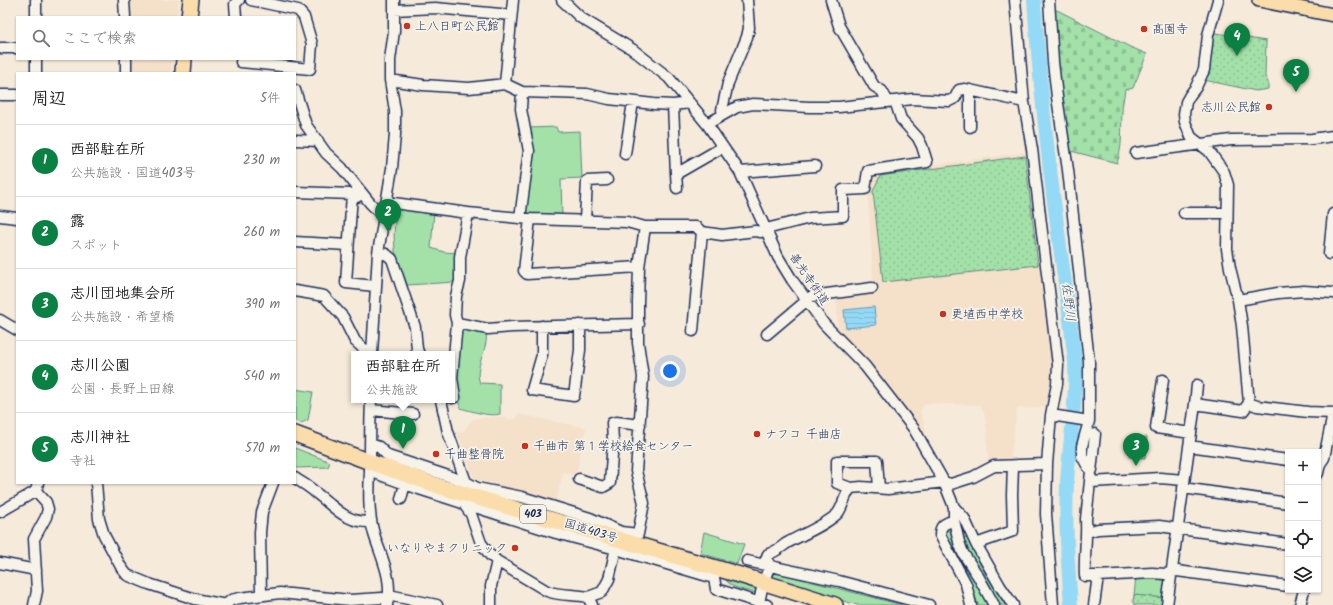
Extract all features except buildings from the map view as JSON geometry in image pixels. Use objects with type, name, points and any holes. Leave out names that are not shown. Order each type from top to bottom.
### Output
[{"type":"highway","points":[[189,16],[191,0]]},
{"type":"highway","points":[[183,72],[184,60]]},
{"type":"highway","name":"国道403号","points":[[296,434],[372,468],[464,493],[618,540],[715,573],[768,584],[835,605]]},
{"type":"highway","name":"国道403号","points":[[768,584],[821,605]]},
{"type":"main road","points":[[1259,0],[1277,2],[1333,15]]},
{"type":"street","points":[[36,0],[36,16]]},
{"type":"street","points":[[124,0],[125,16]]},
{"type":"street","points":[[236,16],[235,4],[239,0]]},
{"type":"street","points":[[243,72],[241,61],[292,70],[310,69],[312,44],[304,17],[298,10],[251,0]]},
{"type":"street","points":[[505,84],[513,0]]},
{"type":"street","name":"善光寺街道","points":[[562,0],[581,18],[611,35],[651,63],[669,78],[723,147],[740,172],[778,257],[806,300],[824,324],[865,366],[914,429],[944,482],[954,507],[954,520],[963,553],[994,605]]},
{"type":"street","points":[[724,114],[722,110],[728,83],[747,37],[749,28],[747,0]]},
{"type":"street","points":[[386,202],[525,219],[627,222],[645,227],[696,227],[702,232],[722,235],[755,231],[761,232],[810,218],[843,216],[843,190],[865,188],[868,171],[927,162],[918,138],[901,119],[891,102],[882,91],[874,86],[839,26],[830,0]]},
{"type":"street","points":[[1015,0],[1024,102],[1033,156],[1058,365],[1057,384],[1051,415],[1047,464],[1046,514],[1053,605]]},
{"type":"street","points":[[1050,0],[1056,90],[1068,170],[1089,362],[1089,421],[1082,446],[1082,456],[1088,467],[1092,470]]},
{"type":"street","points":[[1195,404],[1243,411],[1249,403],[1242,326],[1228,256],[1228,184],[1224,172],[1209,151],[1191,137],[1185,122],[1184,114],[1186,102],[1196,88],[1204,70],[1208,35],[1218,0]]},
{"type":"street","points":[[372,351],[378,253],[392,168],[395,136],[395,111],[390,80],[390,60],[394,31],[394,5],[511,16]]},
{"type":"street","points":[[0,48],[16,48]]},
{"type":"street","points":[[36,60],[36,72]]},
{"type":"street","points":[[126,60],[126,72]]},
{"type":"street","points":[[390,80],[423,85],[469,88],[505,84],[522,92],[587,94],[654,104],[673,105],[690,103]]},
{"type":"street","points":[[706,124],[737,107],[753,104],[839,107],[914,99],[949,100],[955,98],[959,90],[970,90],[1024,102]]},
{"type":"street","points":[[970,90],[970,127]]},
{"type":"street","points":[[522,92],[521,109],[529,151],[524,271],[527,274],[639,267]]},
{"type":"street","points":[[296,93],[306,125],[326,153],[342,168],[383,219]]},
{"type":"street","points":[[0,95],[16,96]]},
{"type":"street","points":[[625,154],[633,102]]},
{"type":"street","points":[[673,105],[677,188]]},
{"type":"street","points":[[1136,153],[1231,140],[1312,139],[1333,136]]},
{"type":"street","points":[[296,140],[318,141]]},
{"type":"street","points":[[676,174],[723,147]]},
{"type":"street","points":[[740,172],[815,166]]},
{"type":"street","points":[[585,220],[587,198],[586,181],[607,180]]},
{"type":"street","points":[[296,192],[352,194],[362,200],[383,219]]},
{"type":"street","points":[[352,194],[346,283],[375,286]]},
{"type":"street","points":[[454,351],[457,323],[455,315],[456,296],[460,281],[460,257],[468,213]]},
{"type":"street","points":[[1184,213],[1227,213]]},
{"type":"street","points":[[1328,254],[1333,214]]},
{"type":"street","points":[[0,216],[16,218]]},
{"type":"street","points":[[443,403],[448,432],[464,493],[481,543],[490,555],[497,561],[546,591],[578,595],[590,601],[602,592],[609,578],[618,540],[638,534],[644,502],[636,471],[643,377],[638,343],[639,267],[645,227]]},
{"type":"street","points":[[693,331],[702,232]]},
{"type":"street","points":[[296,242],[348,245]]},
{"type":"street","points":[[378,253],[386,254],[392,259],[415,327],[417,351]]},
{"type":"street","points":[[767,334],[812,296],[872,288]]},
{"type":"street","points":[[296,291],[324,296],[343,317],[355,341],[368,351]]},
{"type":"street","points":[[1238,300],[1278,293],[1304,291],[1333,293]]},
{"type":"street","points":[[0,320],[16,329]]},
{"type":"street","points":[[457,323],[488,329],[542,326],[639,324]]},
{"type":"street","points":[[542,326],[542,355],[532,390],[574,396],[580,350],[580,325]]},
{"type":"street","points":[[1163,380],[1156,428],[1191,433]]},
{"type":"street","points":[[1167,605],[1197,385]]},
{"type":"street","points":[[1249,403],[1257,406],[1333,414],[1324,458],[1321,463]]},
{"type":"street","points":[[388,600],[387,571],[371,522],[369,501],[372,468],[370,444],[371,405],[413,414]]},
{"type":"street","points":[[1051,415],[1089,421]]},
{"type":"street","points":[[578,479],[603,488],[610,483],[613,441],[612,423],[616,422],[640,425]]},
{"type":"street","points":[[1095,434],[1086,519],[1087,532],[1084,561],[1085,576],[1177,571],[1285,586]]},
{"type":"street","points":[[370,444],[379,447],[388,456],[464,493]]},
{"type":"street","points":[[1189,446],[1285,460]]},
{"type":"street","points":[[879,488],[877,461],[837,461],[837,483],[850,489],[861,487],[888,489],[944,482],[951,484],[973,478],[994,466],[1047,464]]},
{"type":"street","points":[[976,544],[1013,531],[1013,466]]},
{"type":"street","points":[[372,468],[405,484],[464,493]]},
{"type":"street","points":[[1091,482],[1160,478],[1184,484],[1285,502]]},
{"type":"street","points":[[296,479],[317,493],[340,513],[363,522],[371,522]]},
{"type":"street","points":[[96,484],[99,519],[104,535],[120,567],[127,575],[150,584],[196,599],[226,605],[231,600],[280,593],[350,600],[382,598],[388,600],[437,605]]},
{"type":"street","points":[[261,595],[260,532],[262,512],[273,484]]},
{"type":"street","points":[[401,499],[405,484]]},
{"type":"street","points":[[0,512],[37,487],[46,502],[48,509],[46,517],[34,539],[37,590],[34,605]]},
{"type":"street","points":[[715,573],[716,590],[763,604],[768,584],[770,565],[766,560],[768,554],[827,522],[841,509],[845,496],[850,489]]},
{"type":"street","points":[[954,507],[964,518],[976,544],[1000,586],[1013,605]]},
{"type":"street","points":[[954,520],[942,525],[940,528],[940,535],[966,584],[971,605]]},
{"type":"street","points":[[1087,532],[1098,529],[1159,526],[1285,544]]},
{"type":"street","points":[[491,605],[491,586],[497,561]]},
{"type":"street","points":[[747,561],[839,581],[929,605]]},
{"type":"street","points":[[0,562],[36,570]]},
{"type":"street","points":[[1094,605],[1098,576]]},
{"type":"street","points":[[1300,605],[1303,593]]},
{"type":"shaded area","points":[[129,0],[179,0],[177,16],[129,16]]},
{"type":"shaded area","points":[[130,60],[173,60],[171,72],[130,72]]},
{"type":"shaded area","name":"更埴西中学校","points":[[1029,152],[1054,371],[1048,407],[1017,408],[1010,462],[988,465],[987,431],[984,413],[980,405],[925,403],[920,411],[926,432],[924,434],[872,366],[838,329],[836,299],[874,293],[868,191],[874,173]]},
{"type":"shaded area","points":[[518,414],[586,428],[576,475],[563,472],[555,504],[495,487],[495,485],[479,480],[473,476],[457,432],[462,433],[473,419],[499,417],[516,420]]},
{"type":"green space","points":[[1057,10],[1147,54],[1133,88],[1125,90],[1122,109],[1121,144],[1117,163],[1067,150],[1058,73],[1054,12]]},
{"type":"green space","points":[[1216,33],[1266,41],[1265,77],[1268,82],[1268,89],[1256,91],[1204,80],[1212,36]]},
{"type":"green space","points":[[556,127],[558,132],[580,131],[582,178],[561,179],[562,217],[526,215],[524,213],[528,128]]},
{"type":"green space","points":[[1025,156],[1038,265],[883,282],[873,191],[880,176]]},
{"type":"green space","points":[[396,208],[434,211],[431,248],[444,252],[457,253],[456,282],[407,285],[395,251],[394,234]]},
{"type":"green space","points":[[461,328],[486,333],[478,377],[480,383],[500,384],[500,414],[486,414],[460,408],[456,385]]},
{"type":"green space","points":[[296,389],[313,392],[308,420],[301,423],[296,421]]},
{"type":"green space","points":[[1147,437],[1145,458],[1129,457],[1131,439]]},
{"type":"green space","points":[[296,448],[330,462],[328,467],[296,468]]},
{"type":"green space","points":[[947,530],[951,531],[956,550],[988,605],[978,605],[972,587],[949,541],[946,533]]},
{"type":"green space","points":[[704,532],[744,544],[737,564],[700,553]]},
{"type":"green space","points":[[963,538],[967,538],[982,568],[1005,605],[1000,605],[968,551]]},
{"type":"green space","points":[[774,572],[902,605],[857,605],[772,579]]},
{"type":"green space","points":[[725,577],[754,586],[756,588],[755,593],[742,590],[729,584]]},
{"type":"green space","points":[[1136,577],[1164,577],[1166,579],[1164,598],[1134,595]]},
{"type":"green space","points":[[1134,595],[1164,598],[1163,605],[1135,605],[1133,601]]},
{"type":"water","points":[[874,307],[876,325],[846,328],[844,310]]},
{"type":"waterway","name":"佐野川","points":[[1034,0],[1038,56],[1053,196],[1075,362],[1075,393],[1066,499],[1071,605]]},
{"type":"place","name":"上八日町公民館","points":[[407,26]]},
{"type":"place","name":"髙園寺","points":[[1144,29]]},
{"type":"place","name":"志川公園","points":[[1237,56]]},
{"type":"place","name":"志川神社","points":[[1296,92]]},
{"type":"place","name":"志川公民館","points":[[1269,107]]},
{"type":"place","name":"露","points":[[388,232]]},
{"type":"place","name":"更埴西中学校","points":[[943,314]]},
{"type":"place","name":"ナフコ 千曲店","points":[[757,434]]},
{"type":"place","name":"千曲市 第１学校給食センター","points":[[525,446]]},
{"type":"place","name":"西部駐在所","points":[[403,449]]},
{"type":"place","name":"千曲整骨院","points":[[436,454]]},
{"type":"place","name":"志川団地集会所","points":[[1136,466]]},
{"type":"place","name":"いなりやまクリニック","points":[[515,548]]}]
